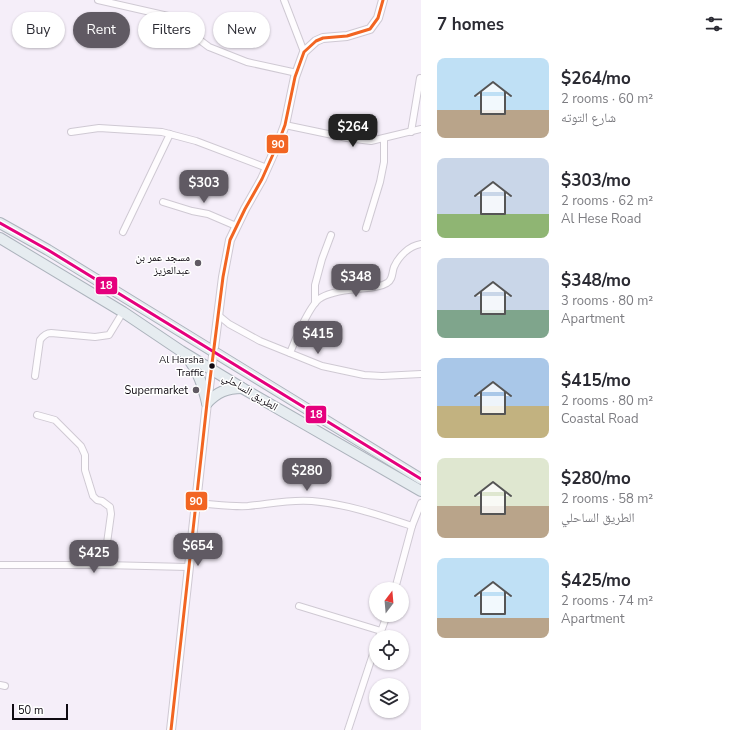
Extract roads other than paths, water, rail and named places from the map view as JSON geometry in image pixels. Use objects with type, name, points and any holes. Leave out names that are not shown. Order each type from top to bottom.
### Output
[{"type":"highway","points":[[0,223],[48,250],[421,479]]},
{"type":"highway","name":"الطريق الساحلي","points":[[0,238],[123,312],[181,351],[242,388],[421,491]]},
{"type":"highway","points":[[181,351],[194,366],[204,389],[207,403]]},
{"type":"highway","points":[[207,403],[219,392],[226,389],[242,388]]},
{"type":"street","points":[[98,0],[177,18],[186,23],[201,41],[209,47],[247,62],[297,72]]},
{"type":"street","points":[[284,0],[304,52]]},
{"type":"street","points":[[171,730],[207,403],[227,251],[236,226],[267,168],[285,125],[297,72],[304,52],[316,41],[323,38],[347,36],[370,28],[378,18],[383,0]]},
{"type":"street","points":[[411,132],[420,78]]},
{"type":"street","points":[[285,125],[347,138],[371,141],[421,129]]},
{"type":"street","points":[[71,132],[99,128],[162,132],[196,141],[267,168]]},
{"type":"street","points":[[122,232],[170,134]]},
{"type":"street","points":[[366,228],[380,182],[384,162],[384,139]]},
{"type":"street","points":[[163,202],[192,211],[208,214],[236,226]]},
{"type":"street","points":[[315,303],[315,285],[322,259],[331,235]]},
{"type":"street","points":[[290,353],[302,325],[319,299],[327,295],[382,286],[389,283],[395,265],[399,259],[414,245],[421,244]]},
{"type":"street","points":[[35,376],[40,340],[47,333],[51,332],[95,337],[109,335],[123,312]]},
{"type":"street","points":[[218,315],[229,324],[260,341],[322,366],[364,375],[382,376],[421,374]]},
{"type":"street","points":[[37,416],[55,420],[82,446],[86,470],[93,496],[110,507],[111,514],[104,565]]},
{"type":"street","points":[[196,504],[246,506],[311,501],[343,505],[412,526]]},
{"type":"street","points":[[396,582],[412,526],[421,502]]},
{"type":"street","points":[[0,565],[188,567]]},
{"type":"street","points":[[299,606],[369,630]]},
{"type":"street","points":[[348,730],[369,666]]},
{"type":"place","name":"مسجد عمر بن عبدالعزيز","points":[[198,263]]},
{"type":"place","name":"Al Harsha Traffic","points":[[212,366]]},
{"type":"place","name":"Supermarket","points":[[196,390]]}]
